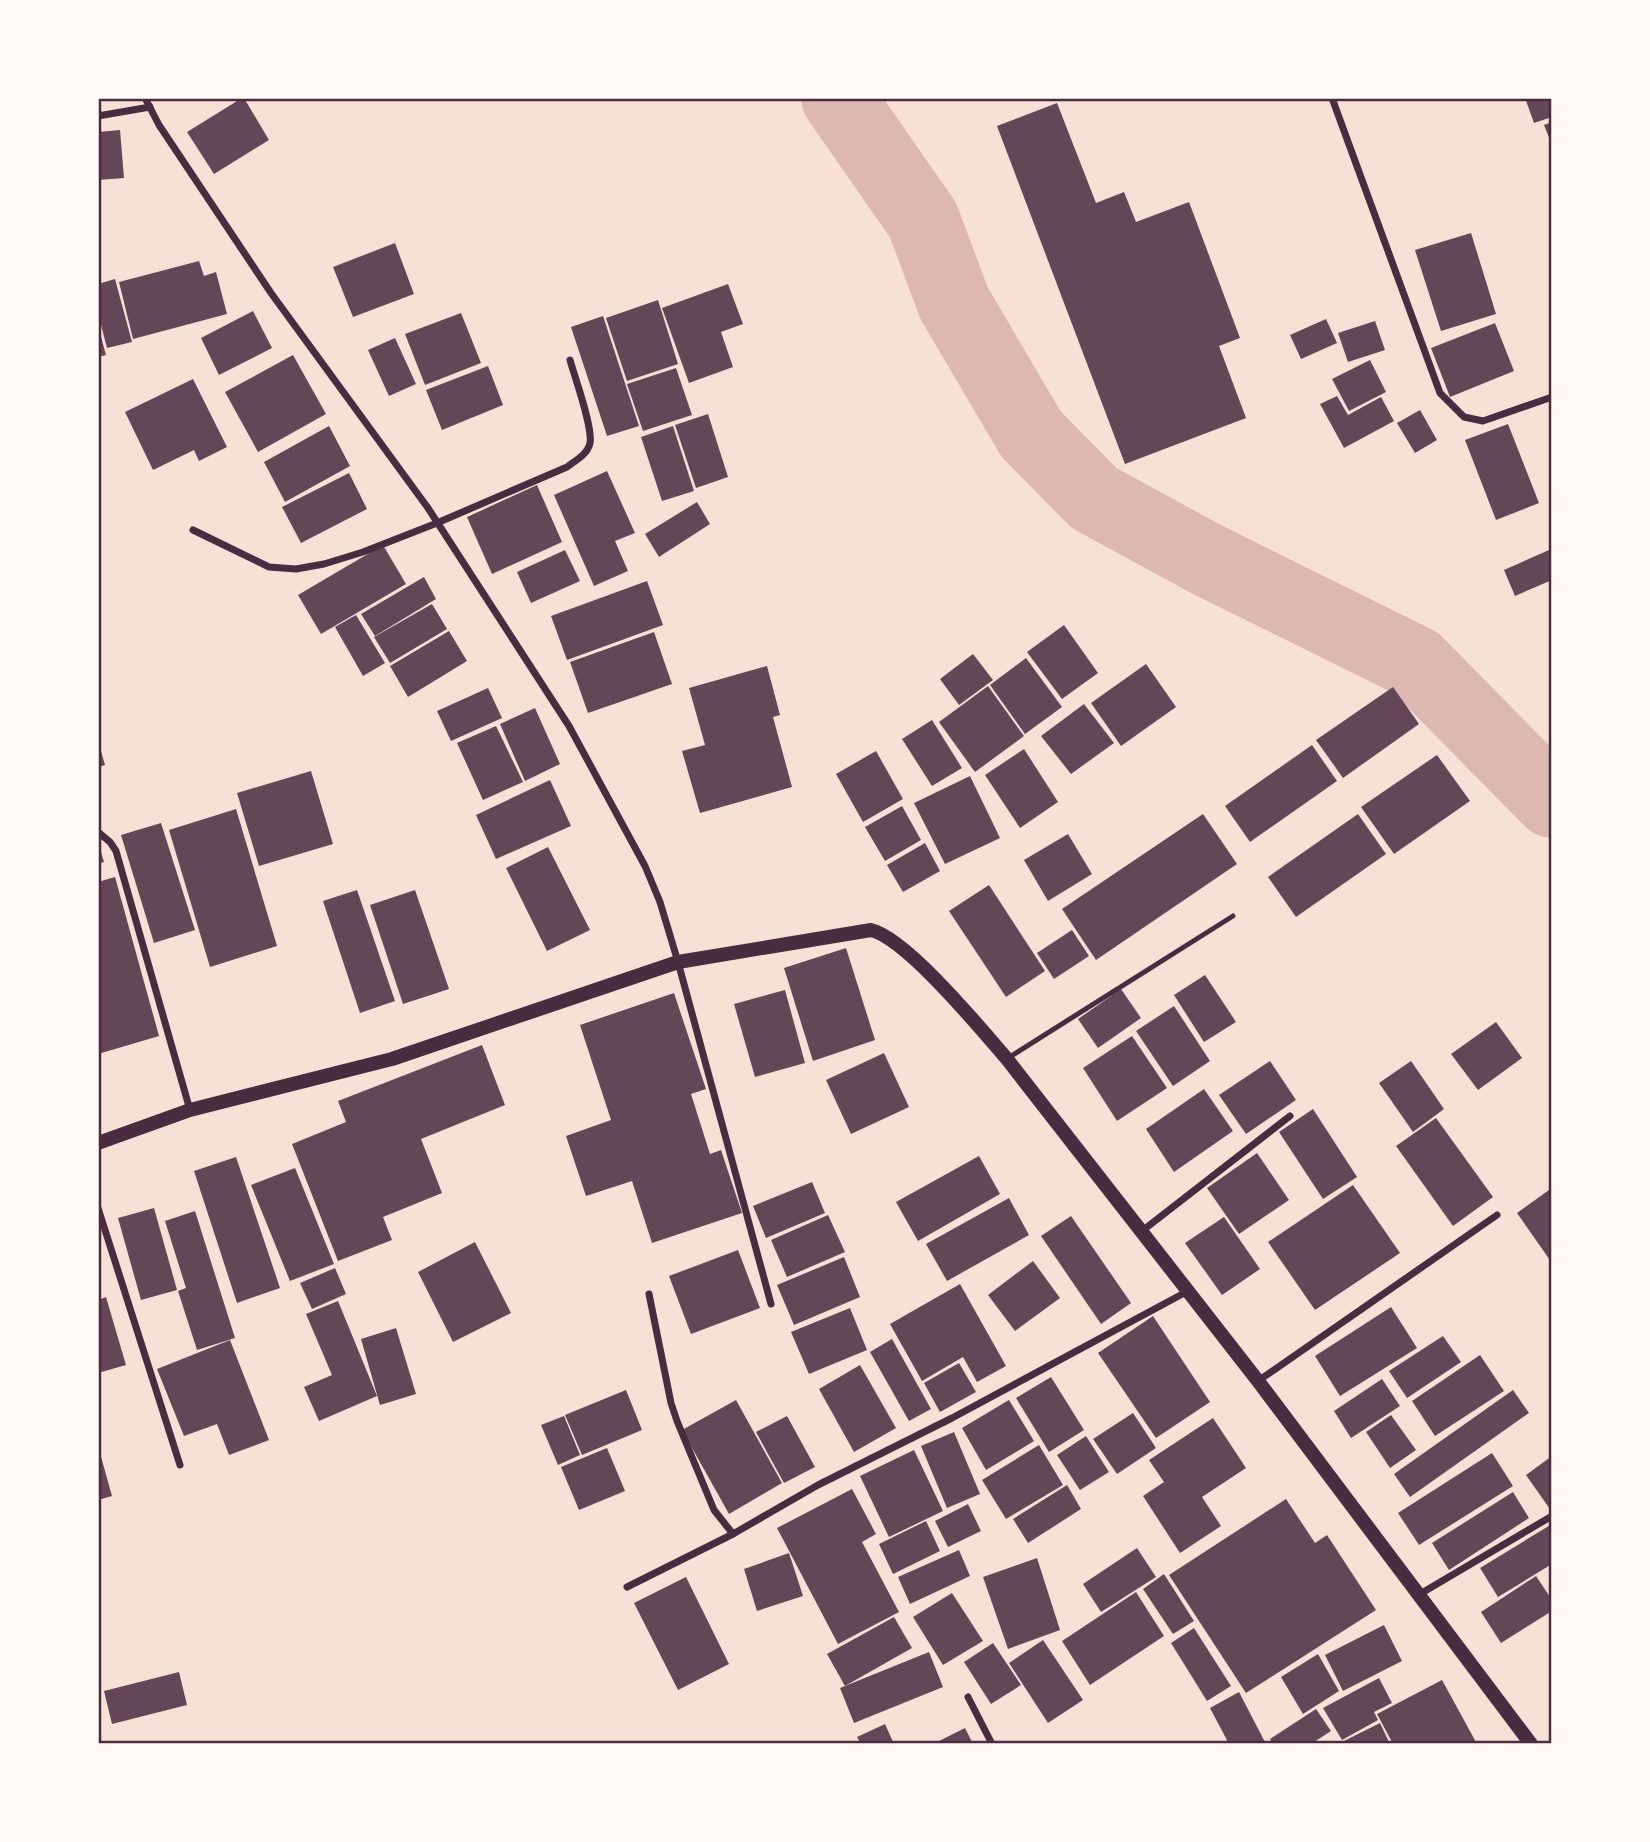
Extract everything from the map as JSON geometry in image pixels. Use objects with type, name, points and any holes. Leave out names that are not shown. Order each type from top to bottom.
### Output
[{"type":"main road","points":[[98,1143],[190,1110],[392,1059],[678,962],[872,930],[884,932],[908,952],[1007,1059],[1258,1381],[1531,1744]]},
{"type":"street","points":[[145,98],[159,125],[271,293],[437,523],[569,726],[645,866],[660,902],[678,962],[771,1304]]},
{"type":"street","points":[[1332,98],[1440,393],[1464,417],[1483,421],[1552,397]]},
{"type":"street","points":[[98,117],[150,107]]},
{"type":"street","points":[[193,530],[269,567],[296,569],[324,564],[362,552],[567,467],[583,454],[590,444],[589,427],[570,360]]},
{"type":"street","points":[[98,832],[116,851],[190,1110]]},
{"type":"street","points":[[1141,1232],[1290,1116]]},
{"type":"street","points":[[98,1208],[180,1465]]},
{"type":"street","points":[[1258,1381],[1497,1215]]},
{"type":"street","points":[[627,1587],[733,1534],[818,1485],[951,1418],[1189,1291]]},
{"type":"street","points":[[649,1294],[677,1421],[714,1510],[733,1534]]},
{"type":"street","points":[[1420,1594],[1552,1516]]},
{"type":"street","points":[[968,1697],[992,1744]]},
{"type":"lane","points":[[1007,1059],[1233,916]]},
{"type":"building","points":[[242,98],[269,140],[214,174],[187,132]]},
{"type":"building","points":[[1525,98],[1552,98],[1552,117],[1534,123]]},
{"type":"building","points":[[1057,103],[1096,203],[1124,192],[1136,222],[1189,202],[1240,338],[1219,346],[1246,418],[1125,464],[997,126]]},
{"type":"building","points":[[1552,122],[1552,145],[1544,125]]},
{"type":"building","points":[[120,130],[124,178],[98,180],[98,132]]},
{"type":"building","points":[[1471,233],[1496,314],[1441,331],[1415,250]]},
{"type":"building","points":[[395,243],[414,294],[353,317],[333,267]]},
{"type":"building","points":[[199,261],[204,276],[216,272],[227,314],[133,339],[119,282]]},
{"type":"building","points":[[115,279],[132,342],[107,348],[98,313],[98,284]]},
{"type":"building","points":[[728,284],[743,324],[721,332],[733,367],[689,383],[662,308]]},
{"type":"building","points":[[658,300],[678,364],[627,381],[606,318]]},
{"type":"building","points":[[253,311],[272,348],[219,375],[201,338]]},
{"type":"building","points":[[461,313],[481,363],[425,385],[405,334]]},
{"type":"building","points":[[603,316],[639,426],[607,436],[571,327]]},
{"type":"building","points":[[1326,319],[1337,343],[1301,359],[1290,335]]},
{"type":"building","points":[[1375,321],[1385,350],[1348,362],[1338,333]]},
{"type":"building","points":[[1495,323],[1514,371],[1450,397],[1431,348]]},
{"type":"building","points":[[98,326],[106,355],[98,357]]},
{"type":"building","points":[[395,338],[416,384],[389,396],[368,350]]},
{"type":"building","points":[[293,355],[326,414],[258,452],[225,392]]},
{"type":"building","points":[[1370,360],[1386,392],[1349,411],[1332,379]]},
{"type":"building","points":[[488,366],[503,405],[442,430],[426,390]]},
{"type":"building","points":[[676,368],[692,415],[643,431],[627,384]]},
{"type":"building","points":[[193,379],[227,447],[199,461],[194,450],[153,470],[125,412]]},
{"type":"building","points":[[1337,396],[1348,415],[1381,397],[1394,421],[1344,448],[1320,404]]},
{"type":"building","points":[[1420,410],[1437,440],[1415,453],[1397,423]]},
{"type":"building","points":[[708,414],[728,477],[696,488],[675,425]]},
{"type":"building","points":[[1508,424],[1539,503],[1496,520],[1465,440]]},
{"type":"building","points":[[329,426],[350,466],[285,502],[264,462]]},
{"type":"building","points":[[673,426],[694,491],[662,501],[641,437]]},
{"type":"building","points":[[607,471],[635,533],[615,541],[628,571],[594,586],[554,495]]},
{"type":"building","points":[[349,473],[367,509],[301,543],[282,507]]},
{"type":"building","points":[[537,485],[562,542],[492,574],[467,517]]},
{"type":"building","points":[[697,502],[710,524],[659,557],[645,534]]},
{"type":"building","points":[[383,545],[406,584],[321,634],[298,595]]},
{"type":"building","points":[[565,550],[580,581],[531,603],[517,572]]},
{"type":"building","points":[[1549,550],[1552,556],[1552,580],[1515,596],[1504,570]]},
{"type":"building","points":[[424,577],[436,599],[375,636],[361,614]]},
{"type":"building","points":[[647,581],[663,625],[567,660],[551,616]]},
{"type":"building","points":[[432,604],[447,629],[390,663],[374,637]]},
{"type":"building","points":[[356,615],[385,663],[363,676],[335,627]]},
{"type":"building","points":[[1064,625],[1098,673],[1062,699],[1027,652]]},
{"type":"building","points":[[449,631],[467,661],[408,697],[390,666]]},
{"type":"building","points":[[654,632],[672,684],[588,713],[570,662]]},
{"type":"building","points":[[973,654],[993,680],[959,705],[940,679]]},
{"type":"building","points":[[1026,658],[1062,707],[1025,734],[990,685]]},
{"type":"building","points":[[1146,664],[1176,707],[1121,746],[1091,703]]},
{"type":"building","points":[[767,666],[780,715],[773,717],[792,787],[700,813],[682,751],[705,745],[689,688]]},
{"type":"building","points":[[988,686],[1024,736],[975,772],[939,722]]},
{"type":"building","points":[[1393,687],[1419,724],[1343,778],[1316,740]]},
{"type":"building","points":[[488,688],[502,718],[451,741],[437,711]]},
{"type":"building","points":[[1084,704],[1114,743],[1071,774],[1041,736]]},
{"type":"building","points":[[535,708],[560,764],[525,781],[500,724]]},
{"type":"building","points":[[932,720],[962,768],[932,786],[902,739]]},
{"type":"building","points":[[496,726],[523,782],[483,800],[457,743]]},
{"type":"building","points":[[98,741],[105,765],[98,767]]},
{"type":"building","points":[[1312,745],[1337,781],[1250,842],[1225,806]]},
{"type":"building","points":[[1024,749],[1058,802],[1020,828],[985,775]]},
{"type":"building","points":[[876,751],[903,799],[863,822],[836,774]]},
{"type":"building","points":[[1437,755],[1470,801],[1394,854],[1361,807]]},
{"type":"building","points":[[311,771],[333,844],[259,866],[237,793]]},
{"type":"building","points":[[970,776],[1000,838],[945,864],[914,803]]},
{"type":"building","points":[[550,780],[571,826],[496,859],[476,815]]},
{"type":"building","points":[[902,806],[921,840],[885,861],[865,827]]},
{"type":"building","points":[[236,809],[277,946],[210,967],[169,830]]},
{"type":"building","points":[[1203,814],[1237,864],[1096,960],[1062,909]]},
{"type":"building","points":[[1358,814],[1386,854],[1296,917],[1268,877]]},
{"type":"building","points":[[161,823],[195,930],[154,943],[121,835]]},
{"type":"building","points":[[1068,834],[1092,874],[1048,901],[1024,860]]},
{"type":"building","points":[[98,842],[104,862],[98,864]]},
{"type":"building","points":[[925,843],[940,871],[903,892],[887,865]]},
{"type":"building","points":[[548,847],[590,930],[547,951],[506,868]]},
{"type":"building","points":[[115,877],[159,1036],[98,1054],[98,882]]},
{"type":"building","points":[[989,885],[1045,971],[1006,997],[949,911]]},
{"type":"building","points":[[357,890],[395,1001],[360,1013],[323,901]]},
{"type":"building","points":[[415,890],[449,989],[403,1004],[370,905]]},
{"type":"building","points":[[1072,930],[1089,956],[1054,979],[1037,953]]},
{"type":"building","points":[[846,948],[875,1040],[813,1061],[784,968]]},
{"type":"building","points":[[1205,975],[1236,1022],[1204,1042],[1174,995]]},
{"type":"building","points":[[1121,989],[1141,1018],[1098,1048],[1078,1019]]},
{"type":"building","points":[[785,990],[805,1063],[755,1077],[734,1004]]},
{"type":"building","points":[[674,993],[706,1089],[691,1094],[710,1154],[721,1150],[742,1213],[652,1243],[632,1181],[586,1196],[566,1136],[611,1120],[580,1025]]},
{"type":"building","points":[[1174,1006],[1210,1061],[1173,1086],[1136,1031]]},
{"type":"building","points":[[1496,1022],[1522,1058],[1478,1090],[1451,1054]]},
{"type":"building","points":[[1132,1036],[1167,1088],[1117,1121],[1083,1068]]},
{"type":"building","points":[[482,1045],[505,1105],[421,1139],[442,1193],[383,1217],[392,1240],[338,1261],[292,1144],[346,1122],[338,1101]]},
{"type":"building","points":[[884,1053],[909,1107],[851,1134],[826,1080]]},
{"type":"building","points":[[1270,1061],[1296,1100],[1246,1134],[1219,1095]]},
{"type":"building","points":[[1411,1061],[1444,1109],[1413,1132],[1379,1083]]},
{"type":"building","points":[[1204,1089],[1233,1131],[1174,1172],[1146,1129]]},
{"type":"building","points":[[1313,1109],[1357,1177],[1323,1199],[1279,1132]]},
{"type":"building","points":[[1436,1118],[1493,1197],[1453,1226],[1396,1146]]},
{"type":"building","points":[[1257,1153],[1289,1200],[1239,1234],[1207,1188]]},
{"type":"building","points":[[979,1156],[1000,1194],[918,1241],[896,1202]]},
{"type":"building","points":[[236,1157],[280,1288],[237,1303],[194,1171]]},
{"type":"building","points":[[295,1168],[334,1264],[290,1281],[251,1185]]},
{"type":"building","points":[[812,1182],[825,1213],[766,1238],[753,1206]]},
{"type":"building","points":[[1353,1185],[1400,1253],[1315,1310],[1268,1242]]},
{"type":"building","points":[[1549,1190],[1552,1194],[1552,1263],[1517,1213]]},
{"type":"building","points":[[1009,1198],[1029,1235],[947,1281],[926,1244]]},
{"type":"building","points":[[154,1208],[177,1290],[141,1300],[118,1218]]},
{"type":"building","points":[[195,1211],[235,1338],[197,1350],[178,1291],[186,1288],[165,1221]]},
{"type":"building","points":[[828,1215],[845,1252],[787,1277],[771,1240]]},
{"type":"building","points":[[1071,1216],[1131,1303],[1101,1324],[1041,1236]]},
{"type":"building","points":[[1224,1217],[1260,1269],[1222,1295],[1185,1243]]},
{"type":"building","points":[[475,1242],[511,1313],[453,1342],[418,1272]]},
{"type":"building","points":[[738,1250],[760,1308],[691,1334],[669,1276]]},
{"type":"building","points":[[844,1257],[860,1297],[794,1325],[777,1285]]},
{"type":"building","points":[[1033,1261],[1060,1298],[1015,1331],[988,1295]]},
{"type":"building","points":[[335,1268],[346,1294],[312,1309],[300,1283]]},
{"type":"building","points":[[960,1284],[1006,1366],[977,1382],[963,1357],[922,1381],[890,1324]]},
{"type":"building","points":[[106,1297],[126,1365],[98,1373],[98,1300]]},
{"type":"building","points":[[338,1301],[377,1396],[319,1421],[304,1387],[332,1375],[306,1314]]},
{"type":"building","points":[[1391,1307],[1417,1348],[1340,1396],[1315,1356]]},
{"type":"building","points":[[850,1308],[867,1350],[809,1374],[791,1332]]},
{"type":"building","points":[[1153,1316],[1210,1402],[1156,1438],[1098,1353]]},
{"type":"building","points":[[396,1328],[416,1394],[380,1405],[361,1339]]},
{"type":"building","points":[[1443,1336],[1461,1362],[1407,1398],[1389,1371]]},
{"type":"building","points":[[892,1339],[931,1409],[909,1421],[870,1352]]},
{"type":"building","points":[[230,1340],[269,1440],[229,1455],[217,1424],[184,1436],[157,1369]]},
{"type":"building","points":[[1480,1355],[1504,1391],[1435,1436],[1412,1401]]},
{"type":"building","points":[[959,1363],[976,1392],[940,1412],[924,1383]]},
{"type":"building","points":[[860,1365],[896,1428],[854,1452],[819,1389]]},
{"type":"building","points":[[1051,1377],[1084,1430],[1049,1452],[1016,1398]]},
{"type":"building","points":[[1382,1379],[1400,1406],[1351,1438],[1334,1411]]},
{"type":"building","points":[[626,1390],[642,1430],[582,1455],[565,1415]]},
{"type":"building","points":[[1513,1390],[1529,1413],[1410,1497],[1394,1474]]},
{"type":"building","points":[[736,1400],[782,1483],[729,1514],[682,1430]]},
{"type":"building","points":[[1009,1400],[1034,1441],[986,1470],[962,1428]]},
{"type":"building","points":[[1133,1413],[1156,1448],[1117,1474],[1093,1439]]},
{"type":"building","points":[[1391,1415],[1416,1450],[1390,1468],[1366,1432]]},
{"type":"building","points":[[564,1416],[580,1455],[558,1465],[541,1425]]},
{"type":"building","points":[[787,1416],[815,1467],[784,1483],[756,1432]]},
{"type":"building","points":[[1213,1418],[1246,1468],[1202,1497],[1221,1526],[1180,1553],[1143,1496],[1164,1482],[1149,1460]]},
{"type":"building","points":[[954,1432],[980,1494],[947,1508],[921,1446]]},
{"type":"building","points":[[1086,1436],[1109,1472],[1080,1490],[1057,1455]]},
{"type":"building","points":[[1039,1445],[1063,1485],[1006,1519],[982,1480]]},
{"type":"building","points":[[98,1446],[112,1496],[98,1500]]},
{"type":"building","points":[[607,1448],[625,1491],[579,1510],[561,1467]]},
{"type":"building","points":[[914,1450],[943,1511],[889,1537],[860,1476]]},
{"type":"building","points":[[1492,1453],[1513,1486],[1419,1545],[1398,1513]]},
{"type":"building","points":[[1552,1456],[1552,1512],[1526,1475]]},
{"type":"building","points":[[1067,1485],[1081,1509],[1028,1543],[1013,1519]]},
{"type":"building","points":[[852,1489],[876,1534],[862,1542],[899,1612],[838,1644],[777,1528]]},
{"type":"building","points":[[1513,1492],[1529,1518],[1449,1570],[1432,1543]]},
{"type":"building","points":[[1286,1499],[1315,1543],[1327,1535],[1376,1610],[1246,1693],[1169,1575]]},
{"type":"building","points":[[968,1504],[981,1531],[948,1547],[935,1521]]},
{"type":"building","points":[[926,1521],[940,1551],[893,1574],[879,1544]]},
{"type":"building","points":[[1552,1524],[1552,1564],[1498,1597],[1480,1568]]},
{"type":"building","points":[[1137,1548],[1156,1577],[1101,1612],[1083,1584]]},
{"type":"building","points":[[959,1550],[970,1576],[910,1604],[898,1577]]},
{"type":"building","points":[[789,1553],[803,1596],[757,1611],[744,1569]]},
{"type":"building","points":[[1037,1558],[1060,1630],[1008,1649],[983,1577]]},
{"type":"building","points":[[1164,1574],[1194,1621],[1173,1634],[1143,1589]]},
{"type":"building","points":[[1536,1576],[1552,1600],[1552,1611],[1501,1643],[1481,1612]]},
{"type":"building","points":[[686,1577],[729,1664],[678,1690],[634,1603]]},
{"type":"building","points":[[1136,1592],[1164,1636],[1090,1685],[1062,1641]]},
{"type":"building","points":[[952,1593],[983,1641],[943,1665],[913,1617]]},
{"type":"building","points":[[894,1617],[912,1648],[845,1686],[827,1654]]},
{"type":"building","points":[[1384,1625],[1402,1661],[1343,1691],[1325,1655]]},
{"type":"building","points":[[1194,1628],[1231,1686],[1207,1701],[1171,1643]]},
{"type":"building","points":[[1043,1640],[1083,1700],[1048,1723],[1009,1663]]},
{"type":"building","points":[[993,1643],[1021,1685],[991,1704],[964,1662]]},
{"type":"building","points":[[929,1652],[943,1687],[854,1723],[840,1688]]},
{"type":"building","points":[[1318,1654],[1339,1691],[1303,1714],[1281,1677]]},
{"type":"building","points":[[179,1672],[187,1705],[112,1724],[104,1691]]},
{"type":"building","points":[[1379,1678],[1392,1703],[1374,1712],[1378,1720],[1342,1740],[1323,1708]]},
{"type":"building","points":[[1442,1680],[1477,1744],[1393,1744],[1377,1714]]},
{"type":"building","points":[[1239,1692],[1266,1744],[1229,1744],[1210,1708]]},
{"type":"building","points":[[1316,1709],[1331,1731],[1311,1744],[1273,1744],[1270,1739]]},
{"type":"building","points":[[1380,1723],[1390,1744],[1338,1744]]},
{"type":"building","points":[[885,1724],[894,1744],[861,1744],[857,1737]]},
{"type":"building","points":[[965,1728],[973,1744],[933,1744]]},
{"type":"waterway","points":[[838,98],[923,220],[954,303],[1031,434],[1094,498],[1206,559],[1416,663],[1552,801]]}]
